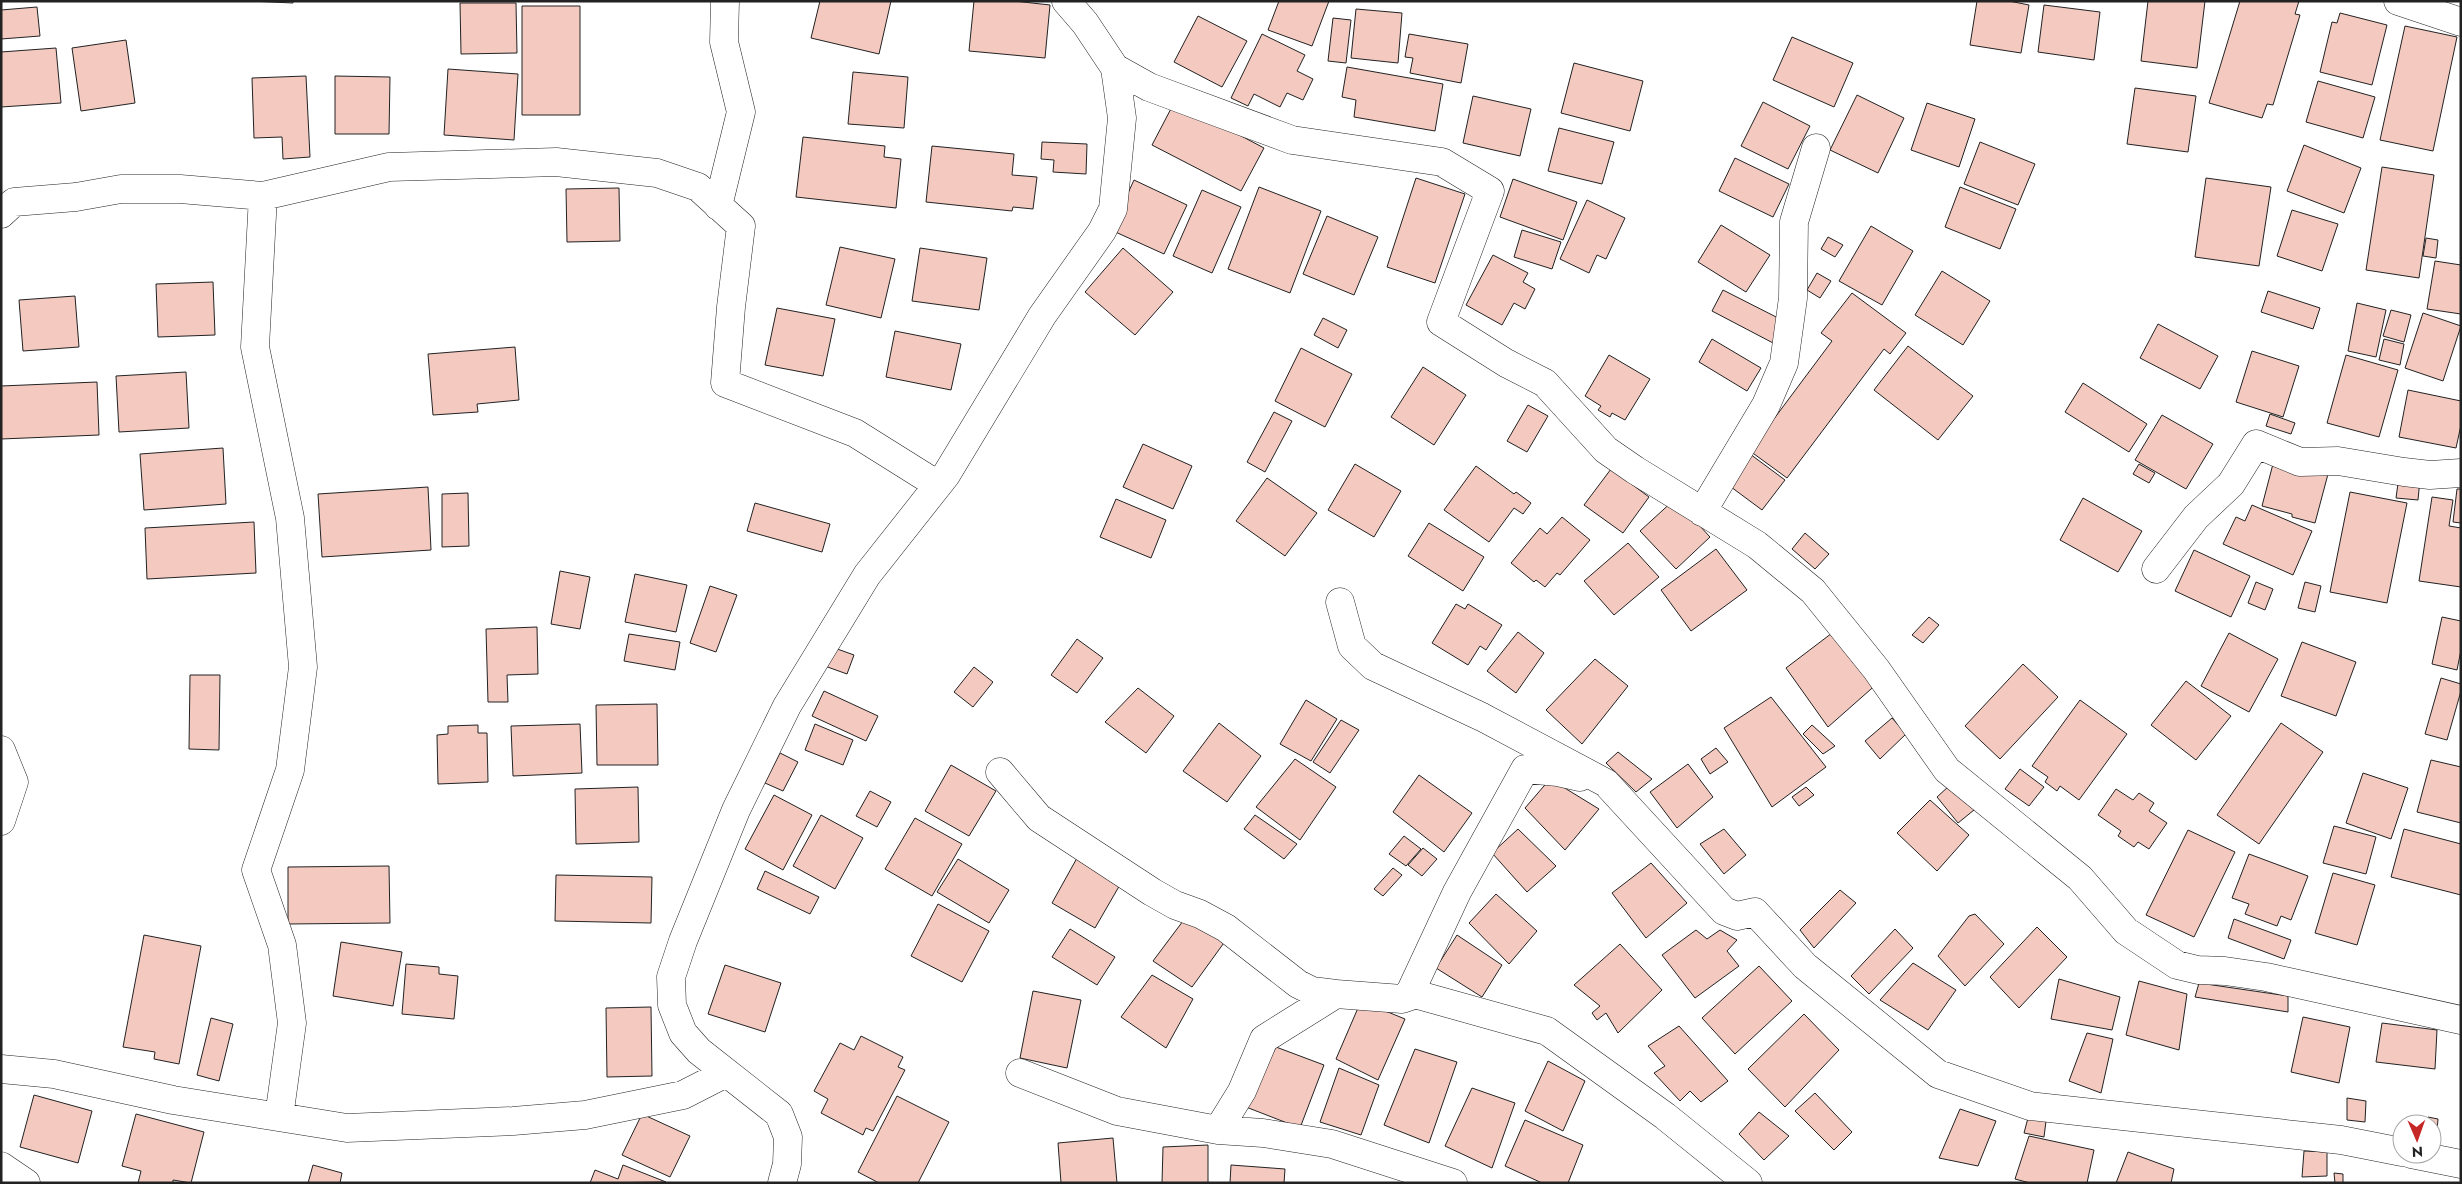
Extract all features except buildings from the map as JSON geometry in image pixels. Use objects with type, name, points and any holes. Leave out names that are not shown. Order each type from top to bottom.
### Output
[{"type":"street","points":[[718,206],[741,112],[724,42],[726,1]]},
{"type":"street","points":[[782,1183],[787,1164],[788,1137],[779,1114],[726,1073],[700,1051],[683,1033],[672,1005],[671,977],[683,940],[736,810],[788,706],[867,575],[938,485],[978,424],[1042,316],[1102,231],[1113,209],[1122,118],[1115,68],[1085,23],[1066,1]]},
{"type":"street","points":[[2398,1],[2461,22]]},
{"type":"street","points":[[1115,68],[1149,88],[1292,140],[1442,162],[1490,191],[1441,322],[1506,363],[1545,383],[1606,450],[1757,545],[1813,591],[1876,668],[1947,770],[2080,878],[2126,931],[2177,965],[2198,970],[2225,971],[2266,977],[2461,1020]]},
{"type":"street","points":[[1122,118],[1149,88]]},
{"type":"street","points":[[1702,512],[1766,405],[1784,363],[1793,298],[1794,222],[1816,148]]},
{"type":"street","points":[[1,214],[14,202],[76,197],[121,189],[180,189],[263,196],[389,167],[556,162],[657,172],[698,187],[741,226],[731,307],[725,383],[855,433],[938,485]]},
{"type":"street","points":[[263,196],[255,346],[290,518],[302,667],[290,770],[256,870],[282,945],[292,1022],[279,1117]]},
{"type":"street","points":[[2156,569],[2196,517],[2231,484],[2256,444],[2300,462],[2338,461],[2430,475],[2461,473]]},
{"type":"street","points":[[1340,602],[1352,646],[1373,666],[1482,717],[1606,783],[1724,911],[1737,916],[1755,912],[1805,966],[1938,1074],[2030,1106],[2341,1140],[2392,1150]]},
{"type":"street","points":[[1,750],[14,782],[1,821]]},
{"type":"street","points":[[1000,772],[1040,818],[1152,892],[1175,905],[1200,914],[1226,928],[1298,984],[1312,992],[1402,1000],[1411,993],[1457,892],[1525,769],[1558,772],[1606,783]]},
{"type":"street","points":[[1411,993],[1547,1031],[1665,1116],[1748,1183]]},
{"type":"street","points":[[1218,1130],[1242,1091],[1264,1039],[1336,994]]},
{"type":"street","points":[[1,1069],[54,1074],[173,1100],[347,1128],[514,1121],[585,1115],[683,1095],[726,1073]]},
{"type":"street","points":[[1020,1073],[1117,1111],[1218,1130],[1263,1133],[1332,1144],[1453,1183]]},
{"type":"street","points":[[2442,1160],[2461,1164]]},
{"type":"street","points":[[1,1166],[26,1183]]}]
